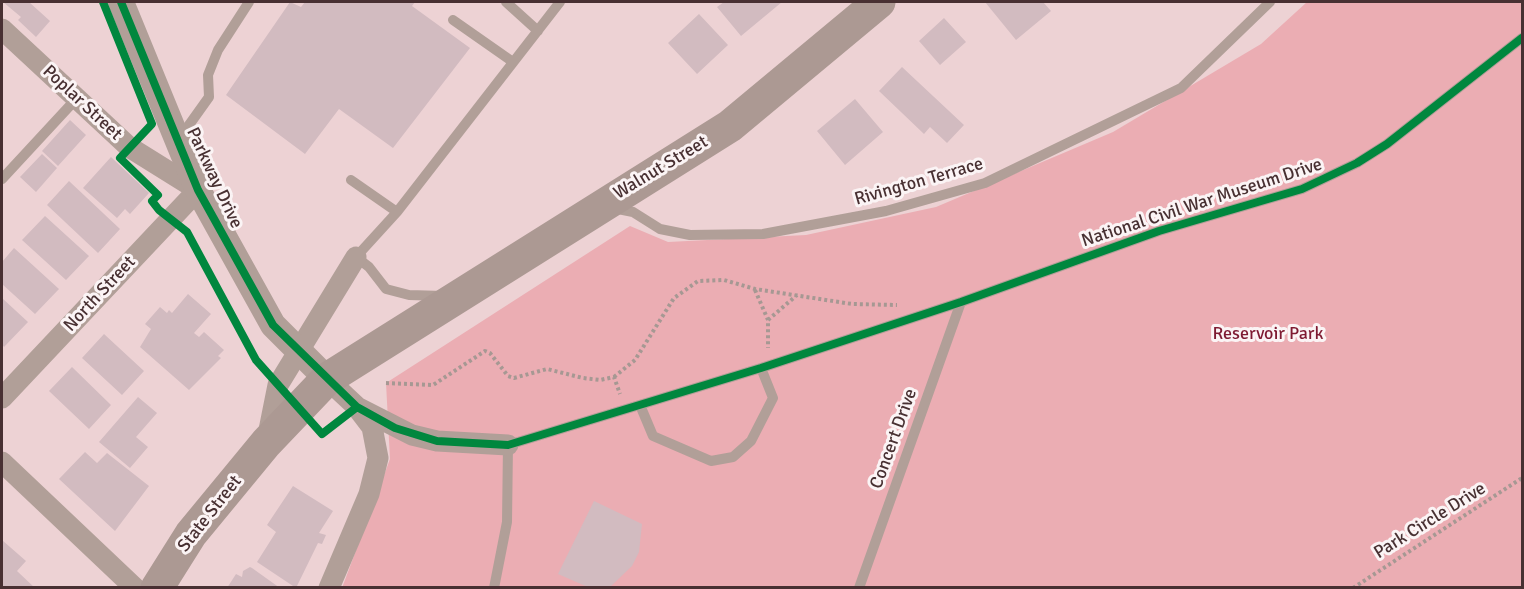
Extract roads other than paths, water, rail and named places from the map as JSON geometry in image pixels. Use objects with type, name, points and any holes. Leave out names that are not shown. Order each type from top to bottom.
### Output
[{"type":"main road","name":"Walnut Street","points":[[327,379],[730,126],[879,2]]},
{"type":"main road","name":"State Street","points":[[157,588],[191,534],[266,443],[327,379]]},
{"type":"street","name":"Parkway Drive","points":[[121,2],[198,190],[273,325],[327,379]]},
{"type":"street","name":"Poplar Street","points":[[2,29],[129,147],[198,190]]},
{"type":"street","name":"North Street","points":[[2,398],[198,190]]},
{"type":"street","name":"State Street","points":[[266,443],[278,385],[356,257]]},
{"type":"street","points":[[327,379],[357,407],[372,427],[378,458],[369,494],[329,588]]},
{"type":"street","points":[[357,407],[412,435],[437,441],[508,445]]},
{"type":"street","points":[[2,462],[135,588]]},
{"type":"lane","points":[[179,139],[209,97],[208,75],[218,50],[249,2]]},
{"type":"lane","points":[[506,2],[538,31]]},
{"type":"lane","points":[[458,295],[409,295],[386,289],[369,267],[356,257],[397,212],[560,2]]},
{"type":"lane","name":"Rivington Terrace","points":[[601,205],[633,212],[660,229],[690,235],[763,234],[886,212],[986,183],[1181,88],[1270,2]]},
{"type":"lane","points":[[453,20],[513,63]]},
{"type":"lane","name":"National Civil War Museum Drive","points":[[508,445],[761,368],[961,302],[1159,231],[1281,196],[1329,177],[1387,144],[1522,38]]},
{"type":"lane","points":[[2,179],[76,98]]},
{"type":"lane","points":[[351,180],[397,212]]},
{"type":"lane","name":"Concert Drive","points":[[859,588],[961,302]]},
{"type":"lane","points":[[640,405],[653,436],[711,461],[733,458],[751,441],[773,398],[761,368]]},
{"type":"lane","points":[[494,588],[507,522],[508,445]]},
{"type":"park label","name":"Reservoir Park","points":[[1268,334]]}]
